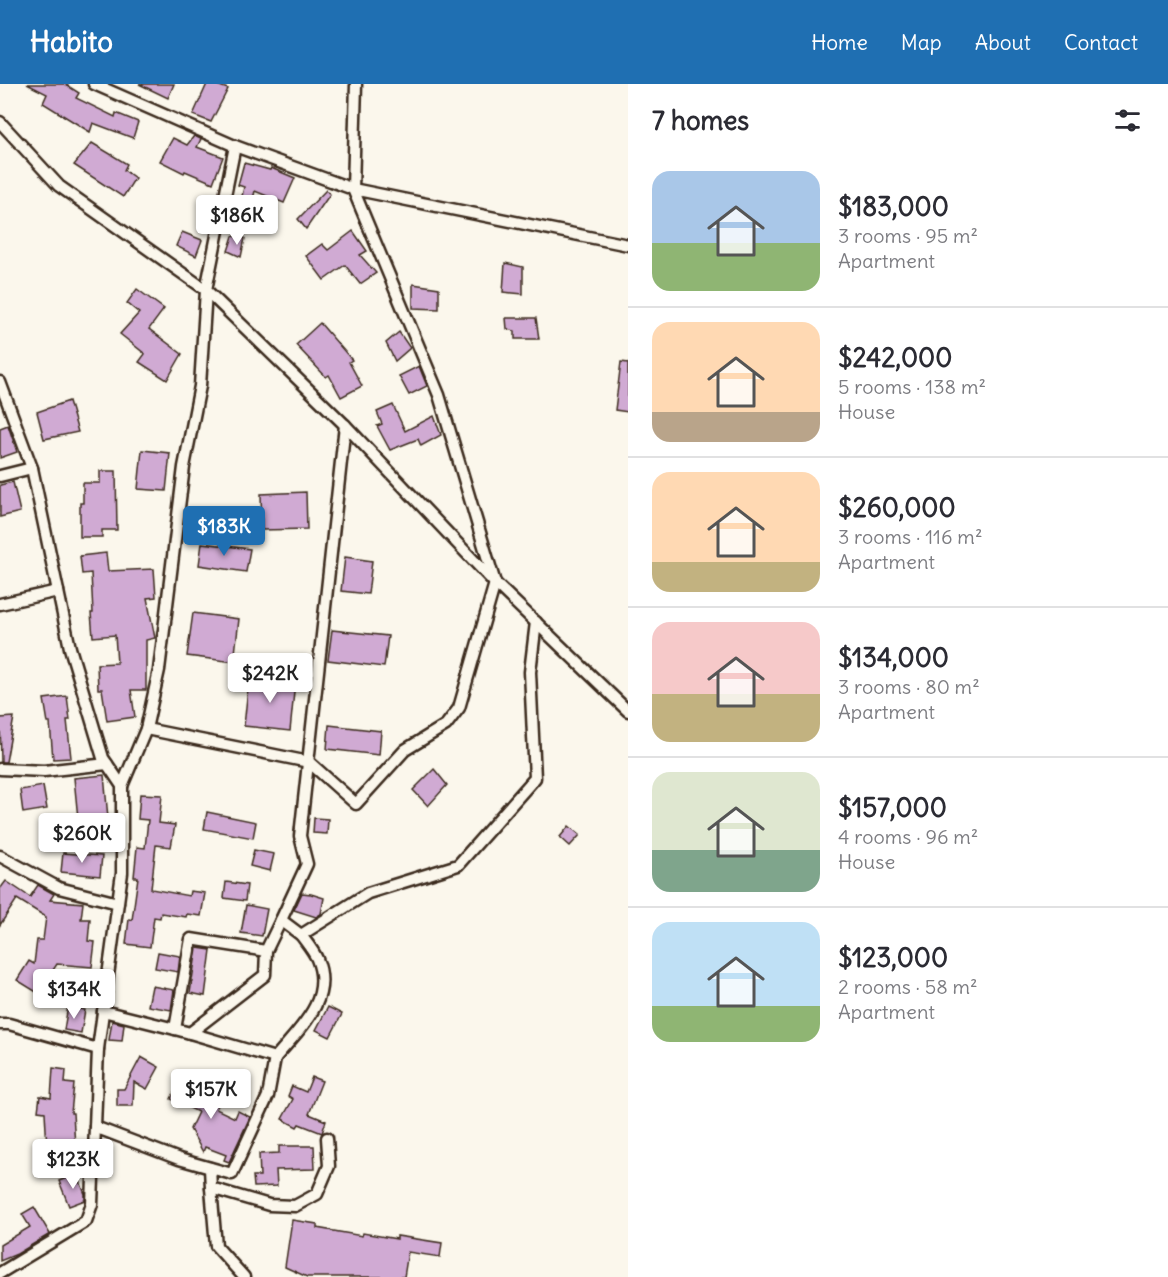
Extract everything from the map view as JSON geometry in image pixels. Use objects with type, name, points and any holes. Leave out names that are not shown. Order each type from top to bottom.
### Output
[{"type":"street","points":[[94,84],[235,146],[352,189],[628,245]]},
{"type":"street","points":[[147,729],[309,762],[357,804],[405,750],[446,725],[459,708],[495,583],[439,395],[352,189],[356,84]]},
{"type":"street","points":[[0,122],[59,186],[206,290],[345,424],[495,583],[628,711]]},
{"type":"street","points":[[0,1273],[86,1221],[92,1204],[98,1050],[122,873],[122,786],[147,729],[159,670],[184,467],[200,386],[206,290],[235,146]]},
{"type":"street","points":[[0,382],[32,468],[70,648],[104,758],[122,786]]},
{"type":"street","points":[[190,1033],[265,975],[266,951],[307,864],[300,836],[345,424]]},
{"type":"street","points":[[0,476],[32,468]]},
{"type":"street","points":[[0,604],[58,591]]},
{"type":"street","points":[[301,935],[368,893],[458,865],[535,778],[530,672],[536,622]]},
{"type":"street","points":[[0,769],[44,771],[107,764]]},
{"type":"street","points":[[0,856],[59,888],[118,903]]},
{"type":"street","points":[[95,1126],[179,1159],[232,1174],[268,1096],[275,1058],[315,1010],[322,987],[317,959],[301,935],[281,920]]},
{"type":"street","points":[[176,1029],[191,939],[266,951]]},
{"type":"street","points":[[103,1011],[176,1029],[275,1058]]},
{"type":"street","points":[[0,1024],[9,1024],[98,1050]]},
{"type":"street","points":[[211,1188],[269,1204],[295,1206],[317,1194],[329,1166],[327,1138]]},
{"type":"street","points":[[210,1168],[216,1246],[244,1277]]},
{"type":"building","points":[[27,84],[65,84],[79,93],[76,98],[115,117],[116,113],[138,122],[133,138],[93,123],[90,132],[43,103],[47,94]]},
{"type":"building","points":[[139,84],[174,84],[168,98]]},
{"type":"building","points":[[207,84],[228,89],[211,122],[193,115]]},
{"type":"building","points":[[194,136],[201,139],[197,147],[223,157],[213,183],[185,171],[184,173],[160,161],[173,138],[187,145]]},
{"type":"building","points":[[92,143],[127,164],[124,170],[135,178],[123,197],[74,165]]},
{"type":"building","points":[[244,163],[270,170],[271,168],[295,178],[284,203],[255,191],[247,222],[237,219],[244,187],[238,185]]},
{"type":"building","points":[[326,190],[330,194],[306,229],[298,219]]},
{"type":"building","points":[[353,231],[367,251],[360,255],[376,273],[360,284],[345,265],[324,280],[306,256],[322,244],[328,250]]},
{"type":"building","points":[[182,232],[202,240],[196,256],[176,246]]},
{"type":"building","points":[[233,236],[245,238],[241,257],[228,251]]},
{"type":"building","points":[[505,263],[523,267],[523,294],[503,292]]},
{"type":"building","points":[[413,284],[439,288],[439,309],[413,308]]},
{"type":"building","points":[[137,289],[164,309],[149,329],[182,354],[167,380],[139,362],[145,354],[120,334],[139,313],[127,303]]},
{"type":"building","points":[[506,318],[536,318],[539,339],[515,339],[515,331],[507,329]]},
{"type":"building","points":[[320,323],[352,360],[349,362],[362,386],[341,397],[329,375],[326,377],[296,345]]},
{"type":"building","points":[[399,332],[410,348],[395,361],[386,343]]},
{"type":"building","points":[[621,362],[628,363],[628,412],[615,410]]},
{"type":"building","points":[[419,366],[427,386],[409,395],[399,376]]},
{"type":"building","points":[[69,401],[78,432],[44,439],[37,412]]},
{"type":"building","points":[[393,405],[405,431],[434,416],[441,435],[421,446],[418,439],[390,450],[377,426],[382,424],[377,412]]},
{"type":"building","points":[[8,425],[17,452],[0,458],[0,428]]},
{"type":"building","points":[[142,450],[170,453],[166,491],[138,489]]},
{"type":"building","points":[[100,471],[116,471],[117,530],[102,530],[102,537],[80,537],[80,503],[83,503],[83,483],[100,483]]},
{"type":"building","points":[[13,482],[20,512],[0,517],[0,485]]},
{"type":"building","points":[[306,492],[307,529],[262,530],[261,494]]},
{"type":"building","points":[[202,543],[250,549],[246,572],[199,565]]},
{"type":"building","points":[[106,553],[108,571],[154,569],[156,597],[147,598],[155,638],[146,640],[146,690],[131,690],[135,717],[107,721],[102,689],[98,689],[97,664],[117,663],[115,635],[93,637],[91,573],[82,574],[80,556]]},
{"type":"building","points":[[345,557],[372,561],[368,594],[341,591]]},
{"type":"building","points":[[193,613],[239,619],[234,662],[187,656]]},
{"type":"building","points":[[332,630],[388,636],[384,667],[328,660]]},
{"type":"building","points":[[249,678],[295,682],[290,731],[244,726]]},
{"type":"building","points":[[67,696],[71,758],[53,759],[50,723],[48,723],[44,699]]},
{"type":"building","points":[[14,717],[6,762],[1,762],[0,718]]},
{"type":"building","points":[[329,725],[381,731],[379,755],[327,749]]},
{"type":"building","points":[[434,769],[447,785],[428,806],[413,790]]},
{"type":"building","points":[[104,775],[108,818],[113,818],[113,838],[80,839],[74,778]]},
{"type":"building","points":[[43,786],[47,809],[23,813],[20,790]]},
{"type":"building","points":[[140,794],[162,795],[159,823],[175,825],[171,847],[156,845],[151,889],[189,896],[190,891],[205,893],[201,916],[187,914],[186,917],[161,913],[160,918],[154,917],[150,947],[126,944],[138,877],[134,877],[137,847],[145,848],[148,820],[138,819]]},
{"type":"building","points":[[207,812],[256,822],[253,838],[204,829]]},
{"type":"building","points":[[314,818],[328,819],[327,834],[313,833]]},
{"type":"building","points":[[569,826],[580,835],[570,846],[560,837]]},
{"type":"building","points":[[254,850],[274,854],[270,871],[250,866]]},
{"type":"building","points":[[63,853],[102,856],[100,876],[61,872]]},
{"type":"building","points":[[6,881],[30,897],[38,885],[54,894],[50,900],[83,903],[81,919],[90,919],[88,941],[95,942],[92,967],[57,964],[38,993],[17,980],[29,961],[34,964],[37,940],[43,940],[46,917],[17,899],[0,925],[0,889]]},
{"type":"building","points":[[226,882],[247,885],[245,901],[224,898]]},
{"type":"building","points":[[302,893],[324,898],[321,914],[316,917],[294,910]]},
{"type":"building","points":[[246,905],[267,909],[262,936],[241,933]]},
{"type":"building","points":[[197,948],[211,950],[205,996],[190,993]]},
{"type":"building","points":[[158,952],[180,956],[178,972],[155,968]]},
{"type":"building","points":[[152,986],[174,990],[171,1010],[148,1006]]},
{"type":"building","points":[[68,1006],[85,1010],[81,1033],[64,1030]]},
{"type":"building","points":[[328,1007],[342,1014],[330,1037],[316,1030]]},
{"type":"building","points":[[112,1021],[124,1024],[122,1041],[109,1040]]},
{"type":"building","points":[[141,1057],[159,1067],[147,1089],[134,1082],[133,1106],[117,1106],[117,1089],[124,1089]]},
{"type":"building","points":[[53,1068],[66,1070],[65,1083],[74,1084],[71,1113],[73,1113],[75,1147],[47,1148],[45,1112],[38,1111],[40,1096],[51,1098]]},
{"type":"building","points":[[312,1077],[322,1081],[309,1114],[326,1121],[322,1133],[299,1124],[297,1127],[282,1119],[293,1099],[288,1096],[292,1086],[306,1092]]},
{"type":"building","points":[[181,1079],[221,1099],[216,1109],[235,1118],[238,1111],[250,1117],[229,1162],[224,1160],[226,1155],[205,1147],[203,1152],[190,1129],[198,1112],[171,1099]]},
{"type":"building","points":[[279,1146],[314,1146],[315,1169],[276,1170],[277,1186],[254,1187],[253,1176],[260,1176],[259,1154],[279,1153]]},
{"type":"building","points":[[77,1174],[85,1200],[69,1206],[59,1181]]},
{"type":"building","points":[[34,1207],[50,1234],[17,1254],[0,1261],[0,1245],[30,1227],[22,1214]]},
{"type":"building","points":[[292,1220],[317,1224],[317,1228],[362,1236],[363,1233],[442,1243],[440,1257],[408,1252],[404,1277],[307,1277],[285,1267]]}]
